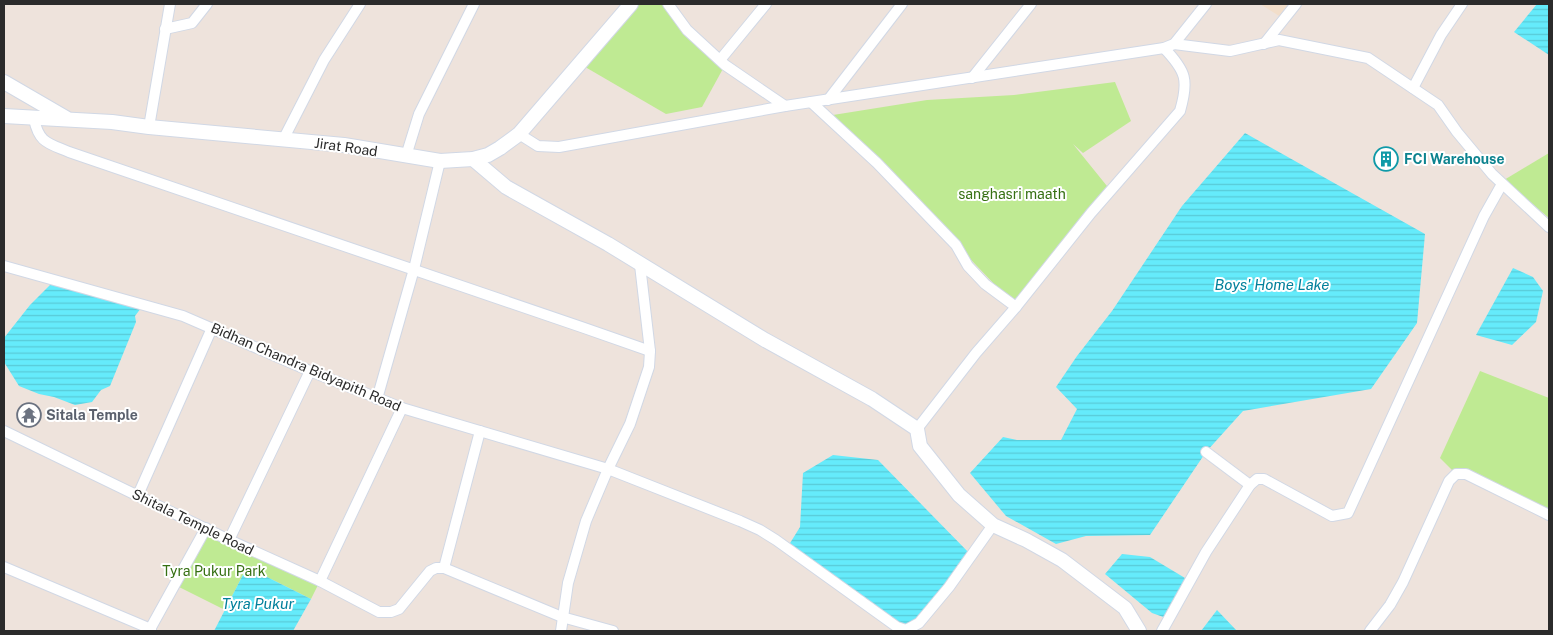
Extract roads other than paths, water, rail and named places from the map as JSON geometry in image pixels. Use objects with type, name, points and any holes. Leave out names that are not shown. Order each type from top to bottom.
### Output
[{"type":"street","points":[[149,127],[170,4]]},
{"type":"street","points":[[166,29],[192,23],[207,4]]},
{"type":"street","points":[[283,140],[324,60],[360,4]]},
{"type":"street","points":[[406,156],[419,114],[474,4]]},
{"type":"street","name":"Jirat Road","points":[[4,82],[69,120],[112,122],[344,145],[440,161],[473,159],[494,152],[519,134],[631,4]]},
{"type":"street","points":[[668,4],[687,30],[720,60],[785,106]]},
{"type":"street","points":[[720,60],[766,4]]},
{"type":"street","points":[[828,100],[902,4]]},
{"type":"street","points":[[972,78],[1031,4]]},
{"type":"street","points":[[1169,46],[1206,4]]},
{"type":"street","points":[[1264,44],[1296,4]]},
{"type":"street","points":[[1413,88],[1441,35],[1462,4]]},
{"type":"street","points":[[519,134],[538,146],[559,147],[785,106],[1169,46],[1230,51],[1279,40],[1368,58],[1438,105],[1457,132],[1492,174],[1549,227]]},
{"type":"street","points":[[917,429],[976,353],[1016,307],[1091,213],[1180,112],[1185,94],[1184,80],[1180,65],[1169,46]]},
{"type":"street","points":[[811,102],[877,163],[956,245],[968,266],[985,284],[1016,307]]},
{"type":"street","points":[[4,116],[69,120]]},
{"type":"street","points":[[34,119],[37,133],[46,142],[365,254],[414,269],[650,351]]},
{"type":"street","points":[[473,159],[506,186],[608,244],[764,340],[872,399],[917,429],[920,446],[959,495],[994,525],[1062,560],[1125,608],[1139,631]]},
{"type":"street","points":[[377,399],[414,269],[440,161]]},
{"type":"street","points":[[1162,631],[1206,552],[1250,485],[1257,479],[1264,479],[1332,516],[1348,513],[1481,224],[1502,184]]},
{"type":"street","points":[[561,631],[568,583],[592,504],[630,424],[649,366],[650,351],[640,264]]},
{"type":"street","name":"Bidhan Chandra Bidyapith Road","points":[[4,266],[160,308],[212,328],[377,399],[608,470],[760,530],[897,627],[906,630],[918,623],[949,587],[994,525]]},
{"type":"street","points":[[138,496],[212,328]]},
{"type":"street","points":[[229,540],[310,371]]},
{"type":"street","points":[[320,581],[402,408]]},
{"type":"street","name":"Shitala Temple Road","points":[[4,431],[229,540],[320,581],[379,612],[390,612],[399,609],[430,571],[436,568],[444,568]]},
{"type":"street","points":[[480,431],[444,568],[562,617],[613,631]]},
{"type":"street","points":[[1206,452],[1250,485]]},
{"type":"street","points":[[1370,631],[1399,590],[1449,481],[1456,474],[1466,474],[1549,514]]},
{"type":"street","points":[[4,567],[150,630],[206,528]]},
{"type":"water","points":[[1537,4],[1549,4],[1549,55],[1514,32]]},
{"type":"water","name":"Boys' Home Lake","points":[[1245,133],[1425,234],[1417,323],[1371,389],[1243,411],[1206,452],[1150,535],[1086,536],[1056,544],[1006,516],[970,473],[1003,437],[1017,440],[1061,440],[1077,409],[1056,387],[1112,311],[1182,206]]},
{"type":"water","points":[[1513,268],[1533,277],[1543,291],[1536,322],[1512,345],[1476,335]]},
{"type":"water","points":[[55,280],[144,304],[135,316],[136,322],[110,386],[101,390],[92,402],[75,405],[19,386],[4,362],[4,338],[30,305]]},
{"type":"water","points":[[833,455],[878,460],[972,556],[949,587],[906,630],[787,548],[800,527],[803,473]]},
{"type":"water","points":[[1122,554],[1150,557],[1190,581],[1169,619],[1152,613],[1105,574]]},
{"type":"water","name":"Tyra Pukur","points":[[247,567],[311,599],[293,631],[214,631]]},
{"type":"water","points":[[1217,610],[1237,631],[1201,631]]},
{"type":"place","name":"FCI Warehouse","points":[[1386,159]]},
{"type":"place","name":"Sitala Temple","points":[[29,415]]},
{"type":"park label","name":"sanghasri maath","points":[[1012,194]]},
{"type":"park label","name":"Tyra Pukur Park","points":[[214,571]]}]
